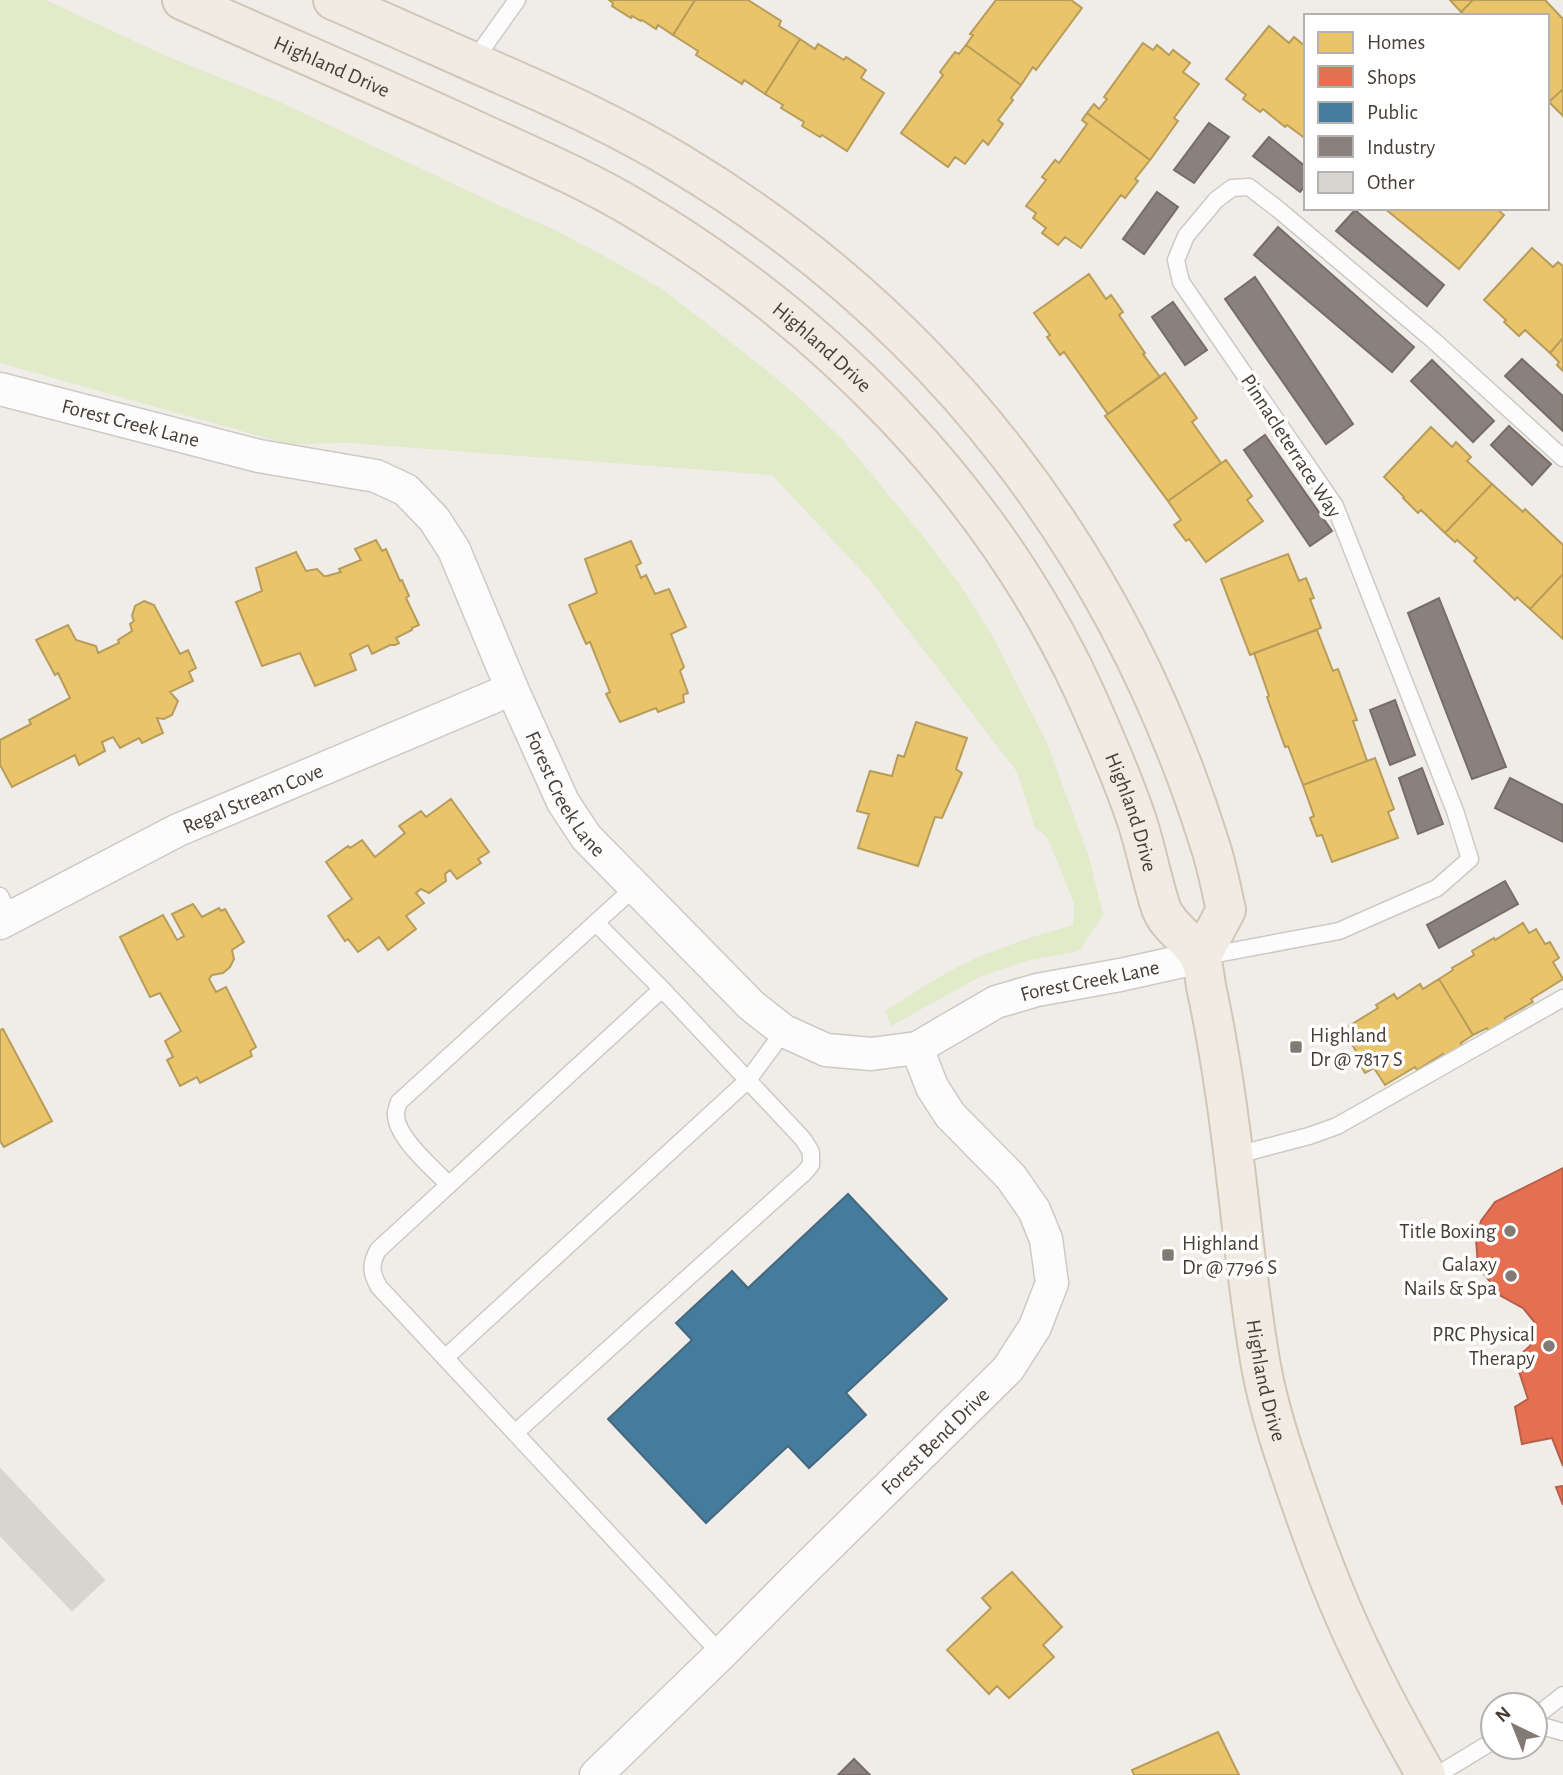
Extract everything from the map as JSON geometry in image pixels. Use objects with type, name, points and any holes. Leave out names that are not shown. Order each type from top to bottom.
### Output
[{"type":"main road","name":"Highland Drive","points":[[182,0],[562,170],[631,206],[690,242],[746,282],[845,365],[934,461],[975,512],[1021,577],[1080,684],[1110,752],[1137,822],[1167,921],[1201,957],[1226,1093],[1262,1372],[1290,1472],[1315,1542],[1365,1661],[1426,1775]]},
{"type":"main road","points":[[333,0],[610,125],[677,161],[748,206],[816,257],[880,313],[936,369],[987,426],[1034,488],[1079,555],[1121,629],[1157,702],[1211,848],[1226,910],[1201,957]]},
{"type":"street","name":"Forest Creek Lane","points":[[0,389],[260,456],[376,476],[406,490],[434,519],[454,550],[563,802],[586,837],[752,1006],[784,1031],[826,1050],[871,1054],[917,1048],[996,1002],[1037,990],[1201,957]]},
{"type":"street","name":"Regal Stream Cove","points":[[4,912],[178,830],[512,689]]},
{"type":"street","name":"Forest Bend Drive","points":[[596,1775],[1008,1369],[1035,1327],[1052,1283],[1046,1239],[1034,1210],[1012,1177],[950,1115],[932,1087],[917,1048]]},
{"type":"lane","points":[[472,62],[517,0]]},
{"type":"lane","name":"Pinnacleterrace Way","points":[[1201,957],[1339,930],[1437,888],[1470,859],[1455,811],[1335,506],[1181,282],[1176,260],[1186,236],[1216,200],[1232,188],[1249,187],[1433,340],[1563,458]]},
{"type":"lane","points":[[449,1185],[404,1137],[396,1114],[399,1102],[636,886]]},
{"type":"lane","points":[[514,1433],[811,1165],[811,1152],[803,1139],[596,923]]},
{"type":"lane","points":[[662,989],[377,1250],[371,1269],[379,1287],[721,1654]]},
{"type":"lane","points":[[1233,1156],[1337,1126],[1563,998]]},
{"type":"lane","points":[[445,1358],[748,1080],[784,1031]]},
{"type":"lane","points":[[1549,1706],[1563,1695]]},
{"type":"lane","points":[[1437,1775],[1479,1750]]},
{"type":"green space","points":[[0,0],[46,0],[164,55],[280,102],[553,229],[662,289],[802,400],[844,441],[959,583],[992,635],[1047,743],[1089,857],[1103,915],[1079,951],[1030,960],[981,976],[891,1026],[885,1011],[951,970],[998,949],[1073,925],[1074,903],[1047,837],[1035,828],[1017,772],[870,580],[772,475],[349,443],[288,444],[0,363]]},
{"type":"building: Homes","points":[[609,0],[695,0],[673,35],[658,25],[656,29],[642,20],[632,16],[631,18],[612,6],[613,3]]},
{"type":"building: Homes","points":[[695,0],[748,0],[781,21],[779,26],[800,39],[765,94],[744,80],[742,84],[696,55],[698,51],[673,35]]},
{"type":"building: Homes","points":[[996,0],[1071,0],[1082,8],[1036,70],[1033,67],[1021,85],[966,45],[973,35],[970,34]]},
{"type":"building: Homes","points":[[1450,0],[1473,0],[1461,12]]},
{"type":"building: Homes","points":[[1473,0],[1545,0],[1563,19],[1563,89],[1549,102],[1549,14],[1461,12]]},
{"type":"building: Homes","points":[[1269,26],[1289,43],[1294,37],[1304,45],[1304,138],[1287,125],[1285,127],[1263,109],[1260,112],[1243,99],[1246,95],[1226,79]]},
{"type":"building: Homes","points":[[800,39],[815,49],[818,44],[844,60],[846,57],[866,70],[861,78],[884,93],[847,151],[802,126],[804,122],[765,94]]},
{"type":"building: Homes","points":[[1143,43],[1153,50],[1157,45],[1169,55],[1173,50],[1190,63],[1183,72],[1199,84],[1174,118],[1178,121],[1150,160],[1087,113],[1094,104],[1099,109],[1107,99],[1104,97]]},
{"type":"building: Homes","points":[[966,45],[1021,85],[998,120],[1003,124],[988,145],[983,140],[965,164],[955,157],[948,167],[901,133],[943,75],[940,72],[955,52],[959,54]]},
{"type":"building: Homes","points":[[1563,89],[1563,116],[1549,102]]},
{"type":"building: Homes","points":[[1087,113],[1150,160],[1125,198],[1121,195],[1081,248],[1065,237],[1058,245],[1042,233],[1046,228],[1033,218],[1036,213],[1026,206],[1046,180],[1042,177],[1055,160],[1059,163],[1087,124],[1082,120]]},
{"type":"building: Homes","points":[[1386,210],[1498,210],[1504,215],[1459,269]]},
{"type":"building: Homes","points":[[1532,248],[1553,267],[1558,262],[1563,266],[1563,338],[1550,353],[1525,330],[1519,336],[1484,300]]},
{"type":"building: Homes","points":[[1089,274],[1106,299],[1111,295],[1123,312],[1119,315],[1160,377],[1108,414],[1064,352],[1060,355],[1034,313]]},
{"type":"building: Homes","points":[[1563,338],[1563,371],[1550,353]]},
{"type":"building: Homes","points":[[1165,373],[1197,418],[1192,422],[1221,463],[1168,501],[1105,416]]},
{"type":"building: Homes","points":[[1431,427],[1452,447],[1456,442],[1471,457],[1467,461],[1492,484],[1445,533],[1421,510],[1418,513],[1384,477]]},
{"type":"building: Homes","points":[[1226,460],[1252,496],[1247,500],[1263,521],[1206,562],[1189,539],[1186,541],[1174,525],[1181,520],[1168,501]]},
{"type":"building: Homes","points":[[1492,484],[1523,512],[1525,509],[1563,545],[1563,574],[1530,609],[1517,597],[1515,600],[1474,561],[1477,558],[1445,533]]},
{"type":"building: Homes","points":[[376,540],[382,551],[386,549],[400,581],[402,580],[409,596],[406,598],[419,625],[396,638],[399,643],[395,645],[372,654],[368,645],[350,654],[356,670],[315,686],[300,653],[262,666],[236,602],[262,591],[256,568],[296,552],[306,571],[317,569],[327,576],[341,572],[339,569],[361,560],[355,549]]},
{"type":"building: Homes","points":[[631,541],[641,563],[636,566],[641,578],[646,575],[655,594],[669,589],[686,627],[671,634],[684,667],[680,671],[688,693],[683,695],[684,702],[658,712],[656,708],[620,722],[606,694],[610,692],[590,642],[586,644],[569,605],[597,593],[585,559]]},
{"type":"building: Homes","points":[[1288,554],[1299,581],[1306,578],[1314,598],[1310,599],[1321,628],[1250,655],[1221,579]]},
{"type":"building: Homes","points":[[1563,574],[1563,639],[1530,609]]},
{"type":"building: Homes","points":[[144,601],[154,605],[180,654],[188,650],[196,668],[189,672],[193,681],[170,692],[178,701],[172,715],[164,719],[157,718],[163,733],[142,743],[139,738],[120,748],[113,737],[102,742],[105,751],[79,765],[75,755],[12,787],[0,765],[0,740],[31,724],[29,720],[70,698],[58,673],[55,675],[36,640],[68,625],[76,640],[96,646],[98,653],[119,643],[118,640],[132,631],[130,624],[134,621],[132,616],[135,606]]},
{"type":"building: Homes","points":[[1317,630],[1333,671],[1338,669],[1357,720],[1353,721],[1367,761],[1303,785],[1288,746],[1285,747],[1254,653]]},
{"type":"building: Homes","points":[[916,722],[967,738],[956,769],[962,773],[942,818],[935,817],[918,866],[858,848],[869,814],[857,811],[870,771],[892,776],[898,755],[904,757]]},
{"type":"building: Homes","points":[[1375,758],[1394,809],[1388,812],[1398,838],[1332,862],[1322,835],[1317,836],[1310,818],[1314,816],[1303,785]]},
{"type":"building: Homes","points":[[451,799],[489,852],[478,859],[481,863],[457,879],[450,870],[445,874],[446,881],[429,893],[421,889],[416,893],[424,903],[406,916],[416,929],[388,950],[379,937],[358,952],[348,939],[345,941],[328,916],[352,899],[326,862],[348,846],[350,848],[362,840],[375,857],[405,833],[399,826],[421,811],[426,817]]},
{"type":"building: Homes","points":[[193,904],[202,917],[219,908],[221,911],[225,909],[244,942],[232,950],[234,959],[230,967],[209,979],[216,992],[226,987],[256,1047],[250,1051],[252,1056],[200,1083],[197,1077],[180,1086],[167,1060],[173,1057],[165,1041],[181,1031],[160,993],[150,997],[120,937],[163,915],[177,940],[184,936],[172,914]]},
{"type":"building: Homes","points":[[1523,923],[1529,933],[1536,929],[1545,944],[1550,942],[1559,958],[1553,962],[1563,979],[1531,999],[1533,1002],[1505,1018],[1507,1022],[1490,1033],[1487,1028],[1473,1035],[1439,979],[1474,955],[1472,951]]},
{"type":"building: Homes","points":[[1439,979],[1473,1035],[1461,1043],[1463,1048],[1446,1059],[1443,1054],[1417,1070],[1415,1067],[1385,1085],[1374,1068],[1365,1073],[1354,1055],[1357,1053],[1349,1039],[1355,1036],[1349,1026],[1378,1008],[1376,1005],[1394,994],[1397,999],[1420,984],[1423,989]]},
{"type":"building: Homes","points":[[3,1029],[52,1121],[4,1147],[0,1141],[0,1030]]},
{"type":"building: Homes","points":[[1012,1572],[1062,1627],[1043,1645],[1054,1657],[1009,1698],[997,1686],[989,1694],[947,1650],[991,1608],[982,1598]]},
{"type":"building: Homes","points":[[1218,1732],[1239,1775],[1134,1775],[1132,1770]]},
{"type":"building: Shops","points":[[1563,1168],[1563,1466],[1552,1438],[1522,1444],[1515,1407],[1528,1399],[1515,1359],[1530,1346],[1536,1324],[1523,1308],[1501,1296],[1478,1266],[1476,1239],[1481,1221],[1495,1202]]},
{"type":"building: Shops","points":[[1563,1486],[1563,1505],[1556,1487]]},
{"type":"building: Public","points":[[848,1194],[947,1299],[846,1393],[866,1415],[809,1468],[788,1446],[706,1523],[608,1419],[692,1340],[676,1323],[732,1271],[748,1288]]},
{"type":"building: Industry","points":[[1209,123],[1229,137],[1194,183],[1174,170]]},
{"type":"building: Industry","points":[[1269,137],[1304,165],[1304,187],[1300,192],[1253,156]]},
{"type":"building: Industry","points":[[1157,192],[1178,207],[1144,254],[1123,239]]},
{"type":"building: Industry","points":[[1355,210],[1444,285],[1427,306],[1336,231]]},
{"type":"building: Industry","points":[[1278,227],[1414,347],[1392,372],[1254,255]]},
{"type":"building: Industry","points":[[1255,277],[1353,424],[1326,444],[1225,299]]},
{"type":"building: Industry","points":[[1173,302],[1207,350],[1185,365],[1152,317]]},
{"type":"building: Industry","points":[[1522,359],[1563,396],[1563,431],[1505,376]]},
{"type":"building: Industry","points":[[1432,360],[1494,421],[1473,442],[1411,381]]},
{"type":"building: Industry","points":[[1509,426],[1551,464],[1532,485],[1491,445]]},
{"type":"building: Industry","points":[[1265,435],[1332,531],[1310,546],[1244,450]]},
{"type":"building: Industry","points":[[1439,598],[1506,767],[1472,779],[1408,613]]},
{"type":"building: Industry","points":[[1395,700],[1415,755],[1390,765],[1370,710]]},
{"type":"building: Industry","points":[[1422,768],[1443,824],[1418,834],[1399,778]]},
{"type":"building: Industry","points":[[1510,778],[1563,805],[1563,842],[1495,808]]},
{"type":"building: Industry","points":[[1505,881],[1518,904],[1439,948],[1427,925]]},
{"type":"building: Industry","points":[[854,1759],[870,1775],[838,1775]]},
{"type":"building: Other","points":[[0,1469],[104,1580],[72,1610],[0,1535]]},
{"type":"place","name":"Highland Dr @ 7817 S","points":[[1296,1047]]},
{"type":"place","name":"Title Boxing","points":[[1510,1231]]},
{"type":"place","name":"Highland Dr @ 7796 S","points":[[1168,1255]]},
{"type":"place","name":"Galaxy Nails & Spa","points":[[1511,1276]]},
{"type":"place","name":"PRC Physical Therapy","points":[[1549,1346]]}]
